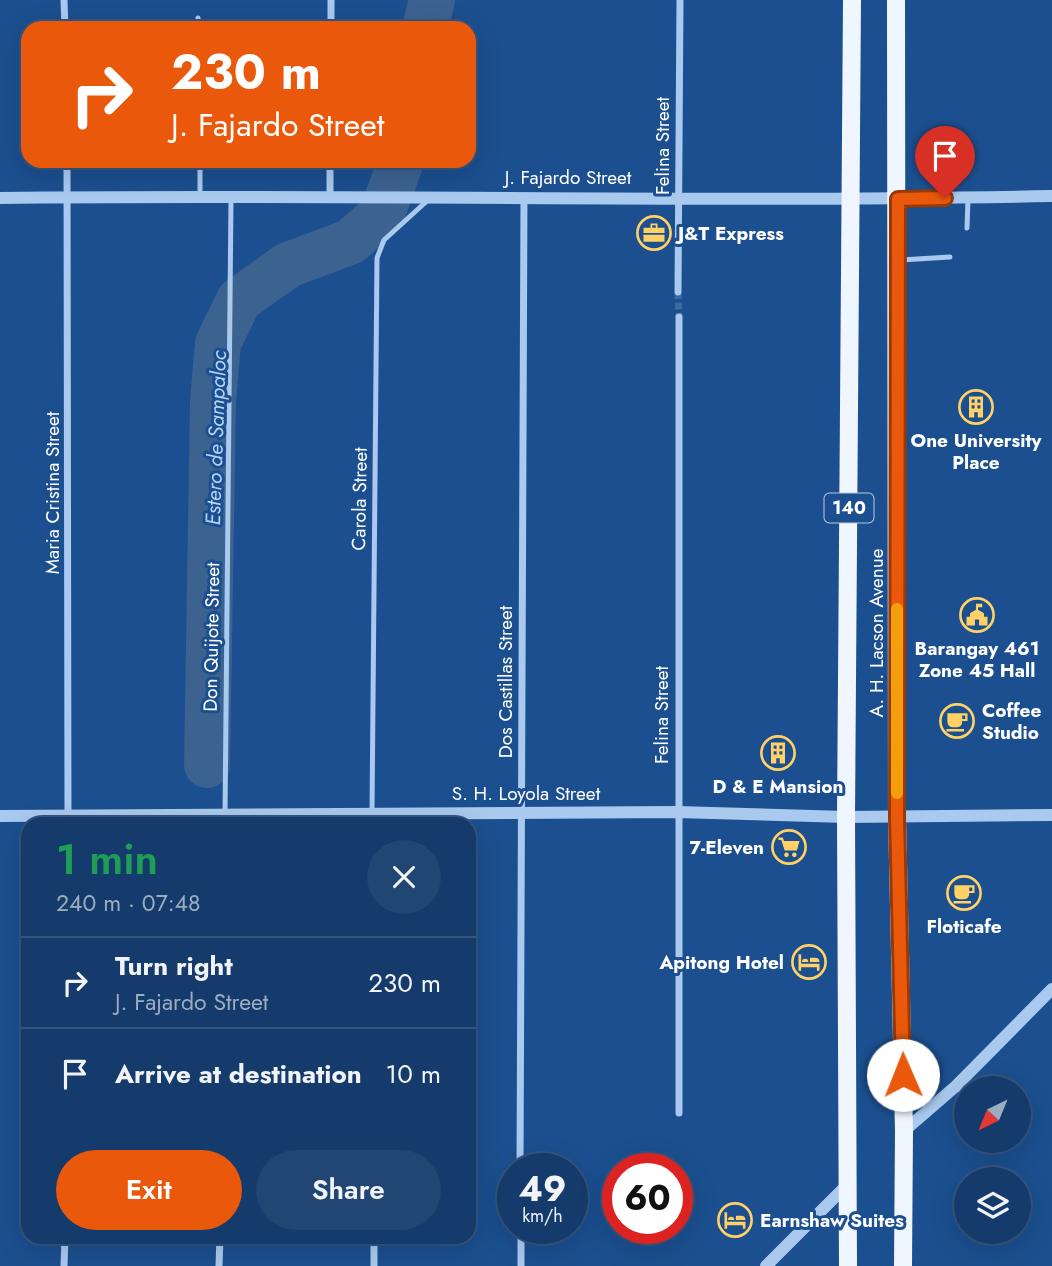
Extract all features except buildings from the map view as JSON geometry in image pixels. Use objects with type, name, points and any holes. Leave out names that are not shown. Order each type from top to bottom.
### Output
[{"type":"main road","name":"A. H. Lacson Avenue","points":[[848,1266],[846,817],[852,0]]},
{"type":"main road","name":"A. H. Lacson Avenue","points":[[896,0],[897,817],[904,1131],[903,1266]]},
{"type":"street","points":[[64,0],[65,21]]},
{"type":"street","points":[[331,0],[331,21]]},
{"type":"street","name":"Felina Street","points":[[678,292],[680,0]]},
{"type":"street","name":"Maria Cristina Street","points":[[67,168],[67,817]]},
{"type":"street","points":[[330,168],[330,198]]},
{"type":"street","name":"J. Fajardo Street","points":[[0,198],[524,196],[898,199],[1052,196]]},
{"type":"street","name":"Dos Castillas Street","points":[[520,1153],[524,196]]},
{"type":"street","name":"Felina Street","points":[[678,317],[679,1113]]},
{"type":"street","name":"S. H. Loyola Street","points":[[422,817],[677,812],[846,817],[1052,815]]},
{"type":"street","name":"S. H. Loyola Street","points":[[0,816],[21,817]]},
{"type":"street","points":[[966,1076],[1052,989]]},
{"type":"street","points":[[904,1131],[954,1088]]},
{"type":"street","points":[[766,1266],[849,1182]]},
{"type":"street","points":[[64,1266],[65,1244]]},
{"type":"street","points":[[219,1266],[220,1244]]},
{"type":"street","points":[[374,1244],[374,1266]]},
{"type":"street","points":[[521,1244],[521,1266]]},
{"type":"lane","points":[[200,168],[200,198]]},
{"type":"lane","name":"Carola Street","points":[[373,817],[377,258],[384,240],[432,197]]},
{"type":"lane","name":"Don Quijote Street","points":[[225,817],[231,198]]},
{"type":"lane","points":[[968,198],[968,228]]},
{"type":"lane","points":[[897,260],[950,257]]},
{"type":"waterway","name":"Estero de Sampaloc","points":[[427,21],[432,0]]},
{"type":"waterway","name":"Estero de Sampaloc","points":[[207,765],[213,401],[218,343],[239,300],[288,265],[350,242],[382,214],[398,168]]},
{"type":"tunnel","points":[[678,292],[679,317]]},
{"type":"slow traffic","points":[[897,609],[897,793]]},
{"type":"place","name":"J&T Express","points":[[654,233]]},
{"type":"place","name":"One University Place","points":[[976,407]]},
{"type":"place","name":"Barangay 461 Zone 45 Hall","points":[[977,615]]},
{"type":"place","name":"Coffee Studio","points":[[957,721]]},
{"type":"place","name":"D & E Mansion","points":[[778,753]]},
{"type":"place","name":"7-Eleven","points":[[789,847]]},
{"type":"place","name":"Floticafe","points":[[964,893]]},
{"type":"place","name":"Apitong Hotel","points":[[809,962]]},
{"type":"place","name":"Earnshaw Suites","points":[[735,1220]]},
{"type":"route","points":[[903,1075],[897,817],[898,199],[945,198]]}]
